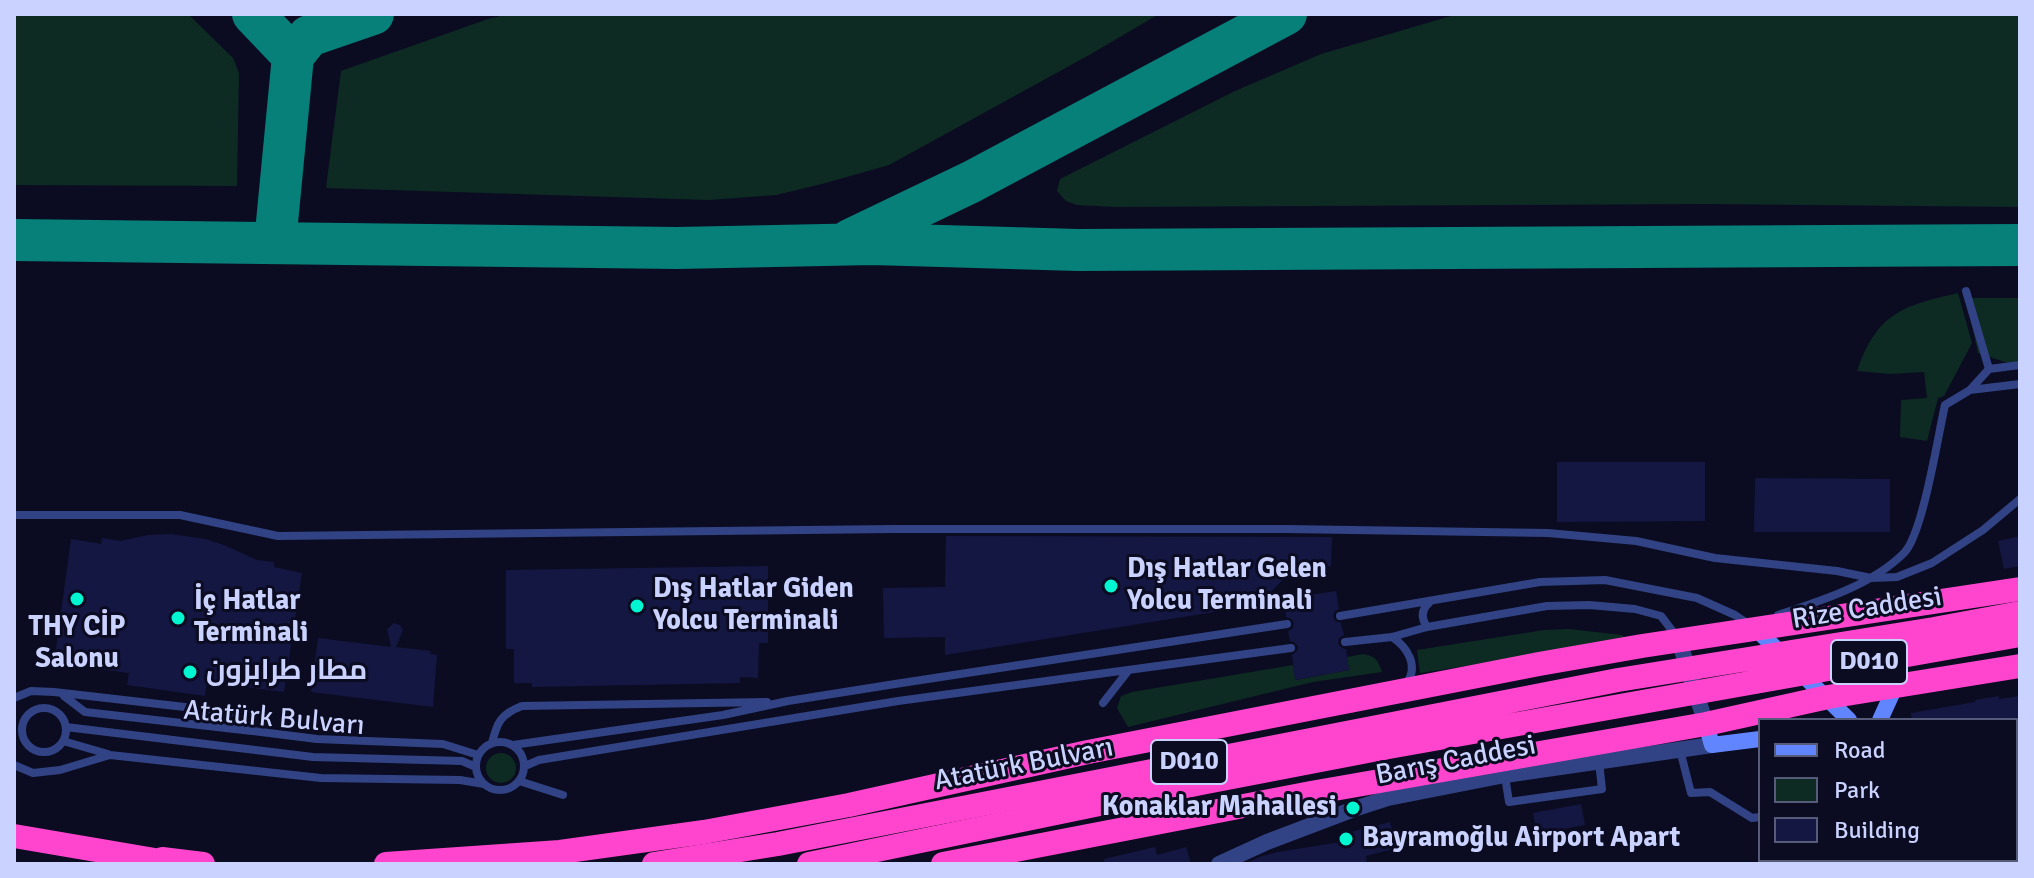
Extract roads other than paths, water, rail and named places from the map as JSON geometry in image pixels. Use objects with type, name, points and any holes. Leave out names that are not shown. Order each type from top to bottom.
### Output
[{"type":"highway","points":[[386,864],[560,852],[704,832],[849,805],[1088,752],[1539,664],[2020,589]]},
{"type":"highway","name":"Rize Caddesi","points":[[1724,663],[2020,613]]},
{"type":"highway","name":"Rize Caddesi","points":[[1706,690],[2020,635]]},
{"type":"highway","name":"Atatürk Bulvarı","points":[[654,864],[778,844],[1618,680],[1724,663]]},
{"type":"highway","points":[[943,864],[1311,793],[1709,735],[1732,718],[1789,705],[2020,666]]},
{"type":"highway","points":[[1789,705],[1798,691],[1800,670]]},
{"type":"highway","name":"Atatürk Bulvarı","points":[[809,864],[1216,780],[1706,690]]},
{"type":"highway","points":[[14,836],[178,864]]},
{"type":"highway","points":[[116,853],[203,864]]},
{"type":"street","points":[[1756,629],[1847,718]]},
{"type":"street","points":[[1679,641],[1706,690],[1709,709],[1732,718]]},
{"type":"street","points":[[1881,718],[1896,685]]},
{"type":"street","points":[[1706,690],[1709,735],[1758,739]]},
{"type":"street","name":"Barış Caddesi","points":[[1219,864],[1277,838],[1377,801],[1505,775],[1679,749],[1709,735]]},
{"type":"lane","points":[[1966,291],[1989,369]]},
{"type":"lane","points":[[1340,616],[1540,582],[1605,580],[1697,598],[1735,615],[1756,629],[1776,615],[1831,598],[1871,578],[1907,551],[1922,513],[1945,405],[1970,390],[1989,369],[2020,365]]},
{"type":"lane","points":[[1970,390],[2020,384]]},
{"type":"lane","points":[[14,515],[180,515],[278,536],[892,529],[1287,529],[1548,533],[1636,541],[1715,558],[1837,571],[1871,578],[1897,577],[1932,563],[1983,530],[2020,499]]},
{"type":"lane","points":[[1427,627],[1422,615],[1430,602]]},
{"type":"lane","points":[[1345,642],[1392,637],[1427,627],[1547,606],[1589,605],[1635,609],[1661,616],[1679,641]]},
{"type":"lane","points":[[513,745],[723,715],[788,701],[1287,624]]},
{"type":"lane","points":[[1392,637],[1402,644],[1412,670],[1411,679],[1401,690]]},
{"type":"lane","points":[[525,766],[539,760],[898,701],[1291,648]]},
{"type":"lane","name":"Atatürk Bulvarı","points":[[1103,703],[1128,671]]},
{"type":"lane","points":[[895,684],[898,701]]},
{"type":"lane","name":"Atatürk Bulvarı","points":[[14,698],[31,691],[54,692],[237,713],[253,731]]},
{"type":"lane","name":"Atatürk Bulvarı","points":[[62,694],[85,712],[317,739],[443,744],[478,755]]},
{"type":"lane","points":[[492,743],[502,718],[509,711],[522,706],[788,701]]},
{"type":"lane","name":"Atatürk Bulvarı","points":[[476,767],[462,761],[313,757],[66,727],[59,714],[46,708],[32,711],[21,729],[22,736],[37,751],[52,751],[63,741],[110,755],[321,778],[460,780],[498,790],[519,781],[563,795]]},
{"type":"lane","name":"Atatürk Bulvarı","points":[[14,716],[23,722]]},
{"type":"lane","points":[[63,741],[66,727]]},
{"type":"lane","points":[[484,784],[476,767],[478,755],[482,749],[501,741],[520,751],[525,766],[519,781]]},
{"type":"lane","points":[[1679,749],[1691,793],[1710,792],[1752,818],[1758,817]]},
{"type":"lane","name":"Atatürk Bulvarı","points":[[14,765],[33,773],[60,770],[110,755]]},
{"type":"lane","points":[[1505,775],[1509,802],[1602,789],[1599,762]]},
{"type":"place","name":"Dış Hatlar Gelen Yolcu Terminali","points":[[1111,586]]},
{"type":"place","name":"THY CİP Salonu","points":[[77,599]]},
{"type":"place","name":"Dış Hatlar Giden Yolcu Terminali","points":[[637,606]]},
{"type":"place","name":"İç Hatlar Terminali","points":[[178,618]]},
{"type":"place","name":"مطار طرابزون","points":[[190,672]]},
{"type":"place","name":"Konaklar Mahallesi","points":[[1353,808]]},
{"type":"place","name":"Bayramoğlu Airport Apart","points":[[1346,839]]}]
